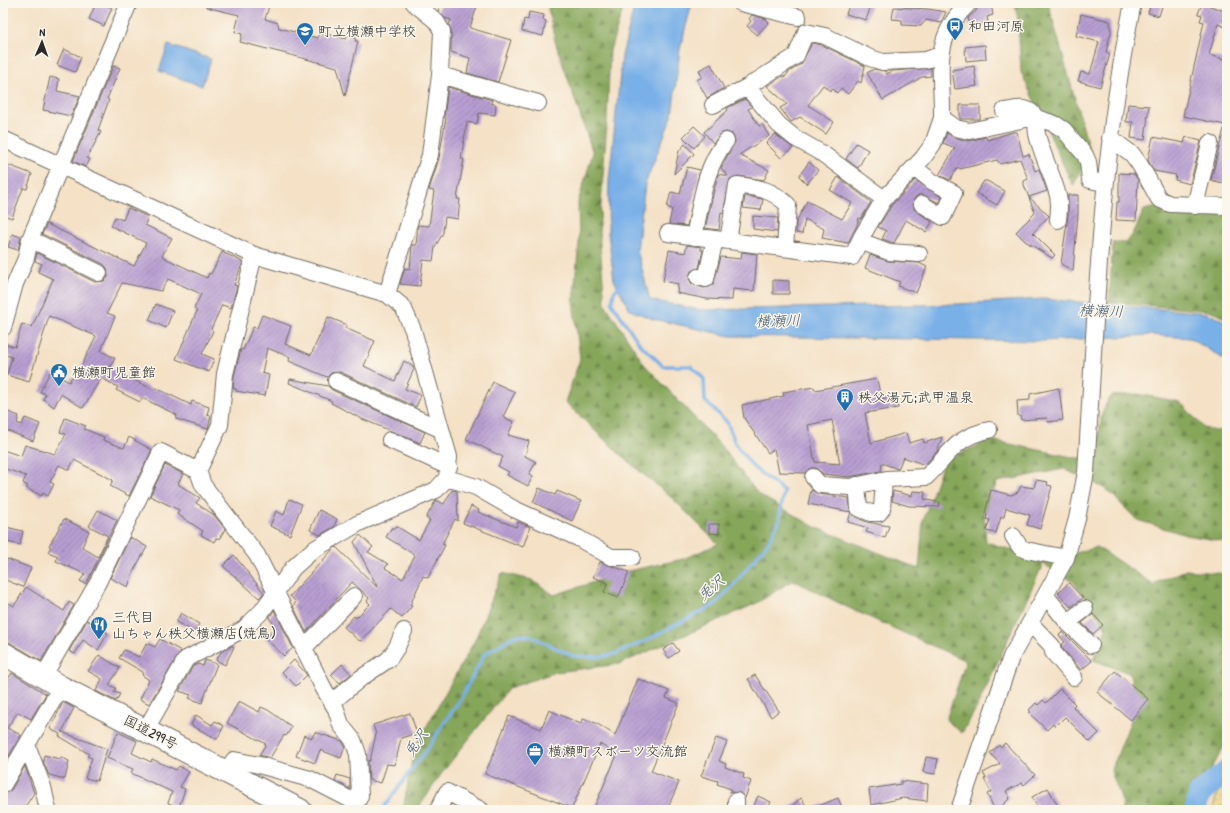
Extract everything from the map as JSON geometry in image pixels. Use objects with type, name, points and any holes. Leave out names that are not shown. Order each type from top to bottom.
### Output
[{"type":"highway","name":"国道299号","points":[[3,653],[52,682],[146,729],[300,810]]},
{"type":"street","points":[[3,328],[15,284],[26,258],[30,239],[129,3]]},
{"type":"street","points":[[387,294],[430,155],[440,75],[442,31],[436,21],[414,3]]},
{"type":"street","points":[[713,105],[748,87],[796,56],[806,32],[800,10],[741,3]]},
{"type":"street","points":[[668,234],[852,257],[884,199],[915,168],[933,144],[942,118],[940,55],[952,21],[969,3]]},
{"type":"street","points":[[959,810],[1011,656],[1066,558],[1082,499],[1086,472],[1096,282],[1104,183],[1110,138],[1133,3]]},
{"type":"street","points":[[806,32],[824,36],[870,58],[883,62],[926,60],[940,55]]},
{"type":"street","points":[[440,75],[538,103]]},
{"type":"street","points":[[748,87],[779,125],[796,138],[823,154],[884,199]]},
{"type":"street","points":[[1004,111],[1025,108],[1032,112],[1036,119],[1036,132],[1042,154],[1058,195],[1060,206],[1058,220]]},
{"type":"street","points":[[942,118],[956,128],[969,131],[1014,121],[1036,119],[1048,121],[1064,130],[1085,155],[1088,162],[1090,180],[1104,183]]},
{"type":"street","points":[[1110,138],[1132,154],[1140,165],[1159,199],[1170,204],[1227,206]]},
{"type":"street","points":[[3,139],[254,255],[387,294],[403,307],[414,330],[449,458],[448,472],[436,490],[359,523],[313,550],[293,568],[262,611],[244,629],[186,659],[146,729]]},
{"type":"street","points":[[694,237],[710,166],[717,152],[726,141]]},
{"type":"street","points":[[1195,206],[1210,143]]},
{"type":"street","points":[[915,168],[933,182],[954,193],[943,217],[922,204]]},
{"type":"street","points":[[698,277],[706,279],[722,240],[738,184],[767,190],[778,195],[788,205],[785,248]]},
{"type":"street","points":[[30,239],[99,273]]},
{"type":"street","points":[[860,241],[890,252],[919,254]]},
{"type":"street","points":[[198,471],[220,425],[225,374],[254,255]]},
{"type":"street","points":[[336,381],[440,429]]},
{"type":"street","points":[[813,477],[820,485],[850,487],[856,484],[884,480],[926,478],[937,467],[946,454],[959,442],[989,430]]},
{"type":"street","points":[[390,440],[514,509],[578,538],[611,557],[632,557]]},
{"type":"street","points":[[3,785],[27,745],[52,682],[97,584],[161,452],[198,471],[203,485],[257,555],[336,709],[341,725],[353,740],[358,754],[361,783],[360,796],[358,800],[353,800],[340,796],[310,779],[259,765],[234,760],[226,772]]},
{"type":"street","points":[[856,484],[859,508],[871,513],[879,513],[882,509],[884,480]]},
{"type":"street","points":[[1013,536],[1020,547],[1026,550],[1066,558]]},
{"type":"street","points":[[1064,585],[1058,592],[1058,601],[1076,617],[1091,645]]},
{"type":"street","points":[[304,648],[354,596]]},
{"type":"street","points":[[1046,596],[1076,617]]},
{"type":"street","points":[[1030,622],[1056,643],[1053,652],[1074,677]]},
{"type":"street","points":[[332,702],[361,678],[389,658],[397,647],[404,631]]},
{"type":"street","points":[[27,745],[43,787],[48,810]]},
{"type":"street","points":[[438,810],[447,792],[472,808]]},
{"type":"green space","points":[[550,3],[625,3],[610,50],[607,120],[599,232],[605,304],[644,364],[722,447],[758,494],[813,526],[919,569],[923,521],[944,460],[991,440],[1077,458],[1098,457],[1100,424],[1107,402],[1112,396],[1138,394],[1180,402],[1204,428],[1216,431],[1227,429],[1227,542],[1186,535],[1137,520],[1106,489],[1064,469],[997,482],[984,515],[986,542],[1048,561],[1097,547],[1153,584],[1186,570],[1227,574],[1227,741],[1189,810],[1121,810],[1123,804],[1111,771],[1131,720],[1139,705],[1129,673],[1093,660],[1106,628],[1073,581],[1043,564],[976,709],[962,733],[946,720],[966,661],[851,609],[793,580],[757,603],[620,664],[556,672],[509,688],[442,773],[417,810],[403,810],[414,749],[475,640],[502,573],[532,580],[554,595],[628,571],[683,559],[718,544],[673,499],[623,457],[565,402],[580,359],[573,301],[579,243],[578,202],[593,153],[555,41],[548,9]]},
{"type":"green space","points":[[1015,3],[1048,3],[1090,152],[1073,186],[1021,72],[1018,21]]},
{"type":"green space","points":[[1162,206],[1227,213],[1227,319],[1212,311],[1109,302],[1113,242],[1127,242],[1133,234],[1144,210]]},
{"type":"sand","points":[[1227,781],[1227,810],[1212,810],[1218,792]]},
{"type":"water","points":[[635,3],[692,3],[680,49],[672,116],[645,184],[637,250],[650,300],[701,310],[959,304],[1043,299],[1207,313],[1227,322],[1227,361],[1190,338],[1152,335],[1043,341],[730,336],[653,319],[630,310],[614,280],[608,233],[609,180],[622,56]]},
{"type":"water","points":[[168,45],[211,59],[202,86],[159,71]]},
{"type":"water","points":[[1227,761],[1227,780],[1210,798],[1203,810],[1191,810],[1195,801]]},
{"type":"building","points":[[96,3],[102,3],[112,8],[104,26],[89,19]]},
{"type":"building","points":[[207,3],[270,3],[265,19],[278,23],[279,28],[318,38],[319,32],[346,39],[347,35],[356,37],[355,41],[358,41],[345,96],[337,67],[240,42],[242,34],[235,32],[239,15],[206,7]]},
{"type":"building","points":[[441,3],[478,3],[470,28],[511,40],[498,82],[467,73],[470,58],[451,52],[451,31],[449,25],[451,20],[445,18],[438,11]]},
{"type":"building","points":[[850,3],[872,3],[866,20],[846,14]]},
{"type":"building","points":[[1151,3],[1163,3],[1159,16],[1148,13]]},
{"type":"building","points":[[1202,3],[1227,12],[1225,27],[1218,24],[1209,55],[1227,60],[1227,184],[1211,180],[1225,125],[1183,116],[1204,22],[1200,21],[1202,15],[1198,14]]},
{"type":"building","points":[[991,4],[993,15],[987,17],[988,22],[970,26],[968,18],[976,11],[977,7]]},
{"type":"building","points":[[894,7],[928,9],[946,12],[941,23],[926,20],[921,26],[902,25],[902,20],[892,19]]},
{"type":"building","points":[[529,12],[544,15],[543,20],[546,21],[543,36],[522,31],[524,19],[528,20]]},
{"type":"building","points":[[1081,14],[1110,21],[1111,32],[1106,52],[1110,54],[1100,87],[1078,81],[1081,72],[1090,74],[1099,42],[1076,36]]},
{"type":"building","points":[[752,15],[766,19],[769,22],[757,35],[747,26],[751,21],[749,19]]},
{"type":"building","points":[[812,43],[822,45],[865,66],[861,83],[858,81],[848,94],[841,88],[837,93],[832,88],[830,91],[823,85],[808,105],[834,122],[826,134],[800,117],[791,122],[780,108],[787,104],[767,86],[783,76],[785,77],[789,72],[801,64]]},
{"type":"building","points":[[985,45],[986,59],[966,61],[965,47]]},
{"type":"building","points":[[64,49],[81,57],[75,72],[57,65]]},
{"type":"building","points":[[711,64],[724,88],[707,98],[697,80],[702,77],[699,70]]},
{"type":"building","points":[[113,66],[120,68],[107,99],[109,100],[98,130],[101,132],[87,158],[90,159],[86,167],[73,161]]},
{"type":"building","points":[[974,66],[977,86],[955,89],[952,70]]},
{"type":"building","points":[[931,68],[931,76],[922,77],[883,100],[867,73],[874,69],[885,71],[887,74],[892,71]]},
{"type":"building","points":[[50,77],[59,79],[57,91],[80,96],[71,116],[43,110]]},
{"type":"building","points":[[448,87],[492,100],[491,103],[496,105],[495,115],[479,113],[477,124],[467,122],[461,159],[464,159],[457,199],[460,199],[458,219],[445,217],[443,233],[435,247],[433,261],[423,260],[420,286],[400,284],[405,268],[410,269],[412,245],[416,245],[418,225],[429,226],[434,191],[429,190],[439,158],[446,118],[444,117]]},
{"type":"building","points":[[745,99],[752,107],[748,109],[759,126],[762,124],[769,136],[739,155],[769,170],[764,180],[738,176],[730,179],[723,213],[721,212],[719,230],[705,228],[718,174],[728,176],[721,168],[735,141],[732,134],[726,132],[722,133],[713,143],[704,132],[728,110],[727,108]]},
{"type":"building","points":[[1128,104],[1149,106],[1145,140],[1131,138],[1133,122],[1126,122]]},
{"type":"building","points":[[960,105],[980,105],[980,119],[960,119]]},
{"type":"building","points":[[694,126],[705,136],[694,148],[683,137]]},
{"type":"building","points":[[1017,132],[1023,156],[1029,154],[1035,171],[1039,169],[1047,191],[1029,197],[1049,216],[1033,233],[1055,255],[1052,258],[1025,241],[1016,232],[1035,213],[1024,185],[1024,181],[1028,179],[1020,159],[1000,164],[997,160],[960,169],[958,167],[950,180],[939,175],[955,148],[943,143],[947,133],[954,137],[968,141],[986,137],[987,140]]},
{"type":"building","points":[[775,134],[793,148],[781,158],[766,143]]},
{"type":"building","points":[[1153,137],[1184,143],[1186,137],[1201,141],[1190,184],[1175,180],[1176,175],[1154,171],[1148,160]]},
{"type":"building","points":[[856,143],[868,150],[858,168],[846,159]]},
{"type":"building","points":[[685,144],[694,154],[674,174],[679,151]]},
{"type":"building","points":[[809,162],[818,170],[807,184],[799,176]]},
{"type":"building","points":[[3,163],[32,174],[27,189],[23,188],[12,218],[3,215]]},
{"type":"building","points":[[687,167],[700,170],[687,226],[669,224],[672,209],[667,207],[671,192],[680,194]]},
{"type":"building","points":[[1119,173],[1134,174],[1138,180],[1136,221],[1116,220],[1117,202],[1119,202]]},
{"type":"building","points":[[838,177],[871,202],[861,219],[859,218],[848,243],[822,238],[824,229],[805,219],[802,234],[796,233],[796,222],[807,201],[842,219],[852,203],[830,190]]},
{"type":"building","points":[[915,180],[942,197],[939,203],[923,195],[918,195],[914,199],[914,209],[932,222],[926,232],[906,220],[894,243],[882,239],[886,231],[878,227],[892,205]]},
{"type":"building","points":[[984,181],[987,181],[1005,191],[997,205],[976,193]]},
{"type":"building","points":[[1068,195],[1078,195],[1078,214],[1073,271],[1061,264],[1068,215]]},
{"type":"building","points":[[745,196],[763,199],[761,210],[743,208]]},
{"type":"building","points":[[128,208],[148,217],[145,225],[172,238],[162,256],[207,278],[209,273],[211,274],[222,252],[243,262],[234,285],[237,286],[231,308],[222,305],[211,329],[213,331],[202,354],[214,359],[209,372],[176,359],[197,311],[194,309],[201,294],[168,279],[161,291],[122,283],[107,313],[115,316],[101,351],[115,358],[110,368],[154,390],[156,388],[191,405],[192,401],[209,407],[207,415],[211,416],[208,429],[176,419],[177,415],[142,398],[140,402],[116,390],[118,387],[101,378],[83,408],[61,394],[54,407],[43,399],[46,394],[40,392],[50,372],[69,382],[72,377],[75,379],[96,336],[49,316],[29,382],[7,375],[12,357],[3,354],[5,344],[15,347],[22,324],[32,327],[53,279],[38,272],[42,264],[35,261],[37,253],[95,282],[104,281],[108,277],[107,268],[103,264],[42,234],[47,224],[134,266],[146,243],[111,226],[115,217],[123,220]]},
{"type":"building","points":[[753,216],[778,218],[777,232],[753,229]]},
{"type":"building","points":[[12,234],[21,237],[18,250],[8,247]]},
{"type":"building","points":[[687,245],[701,247],[701,250],[703,250],[699,268],[691,271],[689,279],[692,284],[704,288],[713,285],[721,257],[741,259],[742,252],[757,254],[754,291],[733,289],[732,300],[707,299],[677,293],[678,284],[663,281],[669,250],[685,253]]},
{"type":"building","points":[[870,255],[888,261],[919,263],[927,267],[916,293],[898,286],[900,282],[865,268]]},
{"type":"building","points":[[773,280],[789,281],[789,294],[773,294]]},
{"type":"building","points":[[156,304],[173,311],[166,328],[149,320]]},
{"type":"building","points":[[262,315],[291,326],[285,344],[311,355],[328,317],[347,325],[345,328],[375,341],[364,366],[395,381],[404,361],[413,366],[414,369],[405,389],[421,395],[416,407],[340,372],[331,373],[327,377],[289,361],[290,357],[267,348],[262,373],[269,375],[265,396],[236,391],[236,389],[233,388],[234,376],[241,349],[243,350],[253,327],[257,328]]},
{"type":"building","points":[[290,379],[328,386],[332,390],[425,432],[420,443],[362,419],[331,403],[332,401],[289,383]]},
{"type":"building","points":[[877,379],[881,399],[897,396],[898,408],[865,413],[871,443],[906,433],[909,443],[923,439],[924,443],[942,437],[937,451],[925,465],[903,457],[898,469],[882,463],[881,471],[849,477],[823,474],[816,468],[811,468],[805,473],[779,472],[774,449],[768,453],[744,418],[742,405],[784,396],[783,392],[814,387],[815,390]],"holes":[[[832,420],[840,464],[815,462],[808,425]]]},
{"type":"building","points":[[493,382],[515,392],[503,417],[514,422],[508,435],[529,441],[525,456],[536,462],[529,474],[533,476],[528,486],[507,475],[509,472],[498,466],[503,457],[466,439]]},
{"type":"building","points":[[1059,388],[1063,420],[1048,422],[1047,418],[1021,420],[1020,416],[1018,416],[1017,401],[1030,400],[1030,394]]},
{"type":"building","points":[[3,410],[19,416],[17,423],[22,425],[25,418],[40,424],[33,441],[3,429]]},
{"type":"building","points":[[65,418],[86,426],[84,429],[104,437],[103,440],[124,448],[129,437],[152,450],[129,496],[110,486],[113,480],[74,460],[69,470],[59,465],[50,482],[54,484],[48,496],[43,493],[42,496],[26,488],[28,486],[23,483],[26,476],[3,468],[3,450],[21,456],[25,445],[55,454],[66,434],[60,432]]},
{"type":"building","points":[[165,465],[183,474],[178,484],[200,498],[196,503],[214,515],[225,529],[219,539],[216,538],[214,542],[201,535],[203,531],[177,514],[179,510],[150,496]]},
{"type":"building","points":[[1036,480],[1048,482],[1047,485],[1052,486],[1040,529],[1027,525],[1030,515],[1006,508],[1004,517],[1001,517],[996,533],[986,531],[990,520],[986,519],[987,514],[985,513],[991,490],[1011,495],[1018,492],[1021,486],[1034,488]]},
{"type":"building","points":[[539,488],[555,495],[557,491],[581,501],[572,521],[533,502]]},
{"type":"building","points":[[452,490],[457,491],[458,521],[455,519],[442,544],[445,545],[428,578],[423,576],[410,605],[412,606],[402,618],[391,609],[361,641],[358,640],[344,627],[354,616],[356,618],[370,604],[367,601],[369,598],[352,582],[306,632],[293,606],[296,602],[290,596],[334,548],[336,547],[378,588],[354,542],[360,535],[373,547],[368,552],[388,564],[385,568],[403,579],[415,555],[386,537],[392,527],[395,529],[396,526],[419,540],[430,520],[426,518],[436,500],[444,504]]},
{"type":"building","points":[[811,490],[819,494],[849,498],[851,512],[808,504]]},
{"type":"building","points":[[893,491],[912,496],[913,491],[925,492],[924,499],[940,503],[939,507],[909,506],[892,501]]},
{"type":"building","points":[[289,499],[302,504],[290,535],[270,526],[276,511],[284,515]]},
{"type":"building","points":[[471,506],[479,510],[478,512],[516,527],[518,522],[530,527],[523,547],[463,523]]},
{"type":"building","points":[[98,510],[117,520],[86,584],[80,581],[85,574],[56,561],[58,556],[48,552],[51,547],[49,546],[64,519],[89,531],[82,547],[98,557],[108,536],[89,526]]},
{"type":"building","points":[[319,510],[337,519],[334,527],[320,535],[310,530]]},
{"type":"building","points":[[851,512],[855,517],[867,522],[889,526],[885,538],[866,532],[868,528],[848,522]]},
{"type":"building","points":[[709,524],[719,524],[719,534],[709,533]]},
{"type":"building","points":[[6,527],[23,531],[20,545],[3,541]]},
{"type":"building","points":[[130,537],[147,547],[133,572],[128,587],[110,578]]},
{"type":"building","points":[[234,555],[264,593],[259,598],[223,566]]},
{"type":"building","points":[[7,559],[31,568],[23,587],[3,579],[3,570]]},
{"type":"building","points":[[600,562],[629,572],[618,598],[604,592],[608,583],[593,577]]},
{"type":"building","points":[[1069,583],[1083,598],[1071,607],[1058,593]]},
{"type":"building","points":[[26,587],[64,611],[69,602],[74,605],[41,661],[7,641],[9,638],[3,634],[3,612],[9,603],[14,606]]},
{"type":"building","points":[[274,610],[293,648],[284,656],[265,638],[276,627],[269,618]]},
{"type":"building","points":[[181,613],[199,624],[195,632],[176,622]]},
{"type":"building","points":[[1093,614],[1103,625],[1093,634],[1082,623]]},
{"type":"building","points":[[87,620],[108,633],[98,650],[83,640],[75,654],[69,651]]},
{"type":"building","points":[[1063,632],[1092,661],[1081,670],[1062,648],[1061,645],[1065,642],[1059,635]]},
{"type":"building","points":[[160,639],[181,651],[149,704],[140,699],[149,680],[142,675],[143,672],[119,658],[124,650],[139,657],[147,643],[155,647]]},
{"type":"building","points":[[673,643],[679,651],[669,658],[663,650]]},
{"type":"building","points":[[232,646],[234,647],[225,665],[216,660],[221,652]]},
{"type":"building","points":[[99,655],[120,668],[109,685],[116,688],[114,692],[120,694],[116,701],[96,691],[102,679],[88,671]]},
{"type":"building","points":[[205,660],[217,664],[202,703],[189,698],[191,695],[179,691],[193,666],[198,664],[203,666]]},
{"type":"building","points":[[294,660],[307,675],[296,686],[282,672]]},
{"type":"building","points":[[342,664],[351,674],[340,683],[331,675]]},
{"type":"building","points":[[1115,671],[1148,699],[1131,720],[1097,692]]},
{"type":"building","points":[[12,673],[46,694],[31,719],[18,712],[7,728],[21,735],[3,766],[3,686]]},
{"type":"building","points":[[755,675],[779,711],[771,717],[748,679]]},
{"type":"building","points":[[638,679],[669,691],[666,698],[679,703],[651,771],[679,782],[667,810],[593,810],[617,755],[600,744],[572,808],[485,774],[509,716],[541,729],[549,710],[581,724],[583,719],[596,723],[615,735]]},
{"type":"building","points":[[1060,689],[1075,704],[1073,707],[1099,733],[1090,742],[1065,717],[1055,727],[1053,724],[1047,730],[1029,713],[1031,712],[1029,710],[1036,703],[1038,705],[1043,700],[1046,703]]},
{"type":"building","points":[[239,701],[259,712],[261,707],[268,710],[292,727],[286,736],[284,735],[270,758],[259,755],[266,744],[227,723]]},
{"type":"building","points":[[63,702],[74,708],[62,732],[107,749],[97,781],[85,778],[92,758],[87,756],[89,754],[50,729]]},
{"type":"building","points":[[410,713],[417,733],[401,738],[395,765],[387,764],[381,783],[369,780],[368,760],[370,761],[376,734],[373,725]]},
{"type":"building","points":[[196,715],[212,725],[215,721],[224,726],[217,739],[191,725]]},
{"type":"building","points":[[118,732],[137,741],[132,753],[151,762],[152,759],[176,770],[179,766],[189,772],[180,787],[185,789],[179,807],[168,803],[172,792],[131,773],[133,769],[107,758]]},
{"type":"building","points":[[315,732],[342,741],[345,746],[341,758],[320,750],[315,763],[296,756],[304,735],[312,738]]},
{"type":"building","points":[[716,738],[727,742],[719,761],[726,764],[725,767],[744,774],[743,778],[751,781],[745,798],[740,793],[730,792],[731,789],[717,784],[718,781],[701,776]]},
{"type":"building","points":[[1005,743],[1035,775],[1024,785],[1022,783],[1006,791],[1010,798],[998,810],[995,810],[987,794],[991,792],[984,779],[986,778],[983,773],[1000,764],[990,753],[999,745],[1001,747]]},
{"type":"building","points":[[44,755],[60,759],[61,757],[69,761],[65,779],[49,775],[43,761]]},
{"type":"building","points":[[926,757],[938,759],[935,774],[923,772]]},
{"type":"building","points":[[25,766],[34,793],[23,810],[3,810],[3,794],[11,790]]},
{"type":"building","points":[[337,775],[350,779],[350,789],[335,781]]},
{"type":"building","points":[[901,781],[928,784],[927,801],[903,798],[871,805],[869,789],[901,784]]},
{"type":"building","points":[[1048,788],[1058,806],[1051,810],[1039,810],[1032,797]]},
{"type":"building","points":[[758,796],[771,802],[767,810],[752,810]]},
{"type":"building","points":[[801,798],[809,810],[787,810]]},
{"type":"building","points":[[838,798],[843,810],[809,810]]},
{"type":"waterway","name":"兎沢","points":[[382,810],[430,745],[462,696],[484,655],[510,638],[518,635],[531,636],[573,656],[600,657],[615,654],[645,641],[714,605],[732,587],[769,541],[779,521],[784,491],[754,468],[736,445],[727,422],[705,401],[704,379],[691,366],[663,366],[639,343],[612,303],[614,292],[621,284]]},
{"type":"waterway","name":"横瀬川","points":[[1196,810],[1199,794],[1227,771]]},
{"type":"place","name":"和田河原","points":[[955,41]]},
{"type":"place","name":"町立横瀬中学校","points":[[305,46]]},
{"type":"place","name":"横瀬町児童館","points":[[59,387]]},
{"type":"place","name":"秩父湯元;武甲温泉","points":[[845,412]]},
{"type":"place","name":"三代目 山ちゃん秩父横瀬店(焼鳥)","points":[[99,640]]},
{"type":"place","name":"横瀬町スポーツ交流館","points":[[535,766]]}]
